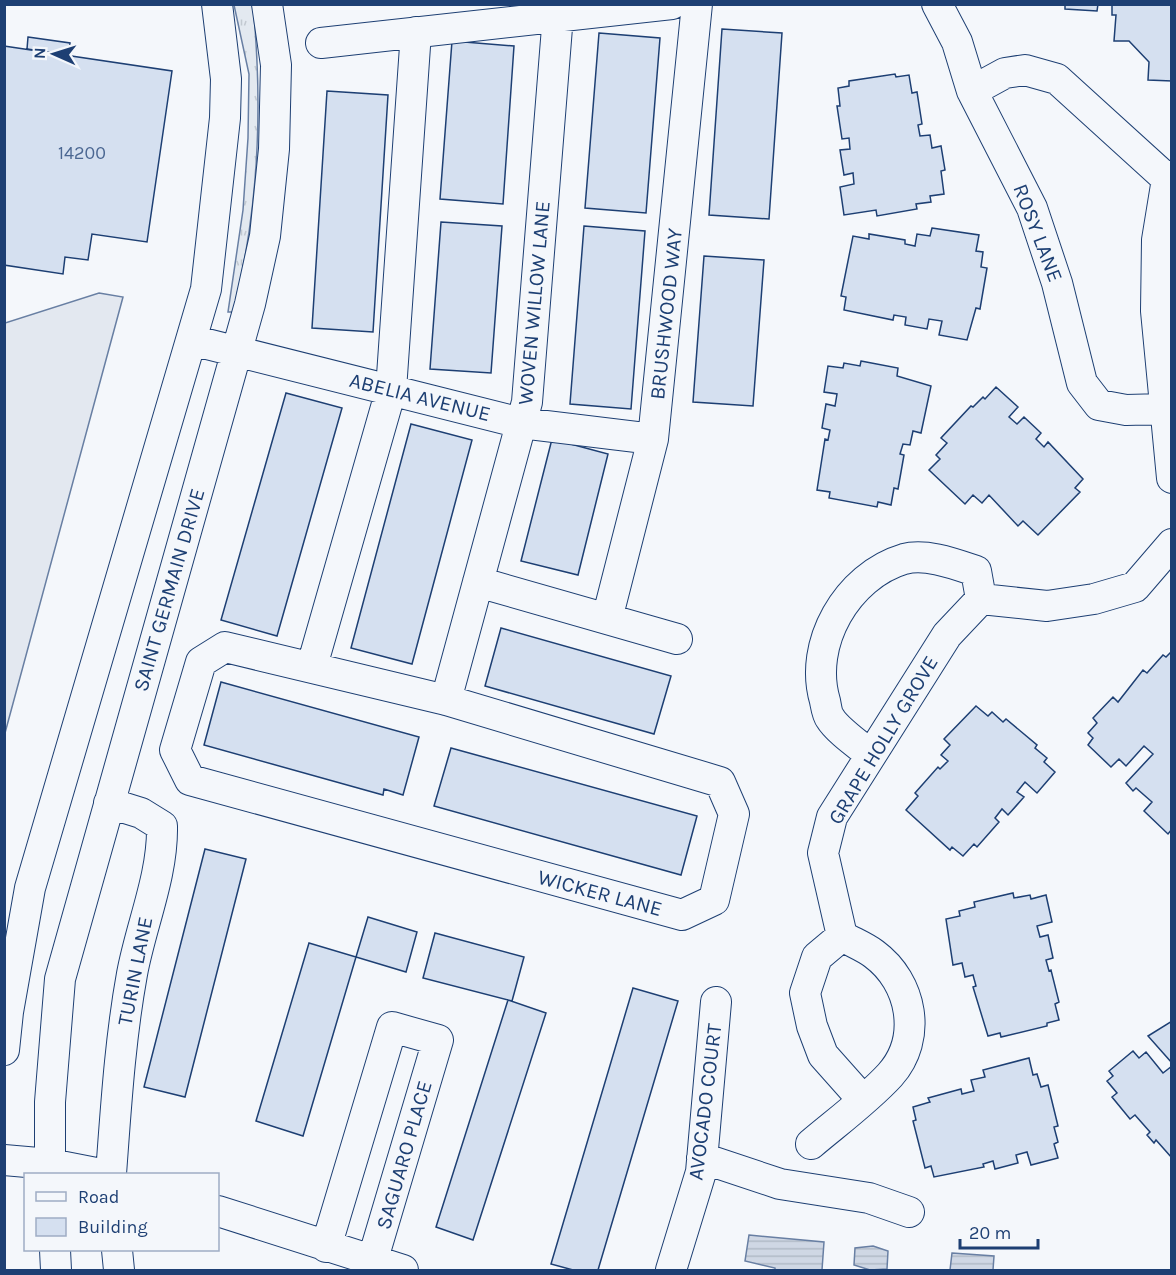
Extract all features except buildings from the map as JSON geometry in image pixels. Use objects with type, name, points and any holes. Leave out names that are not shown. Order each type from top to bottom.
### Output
[{"type":"street","points":[[4,1050],[8,1012],[30,888],[206,289],[225,118],[226,79],[218,4]]},
{"type":"street","name":"SAINT GERMAIN DRIVE","points":[[50,1169],[50,1102],[60,979],[236,351],[265,236],[274,149],[276,65],[267,4]]},
{"type":"street","points":[[321,43],[416,32],[557,10],[672,4]]},
{"type":"street","name":"BRUSHWOOD WAY","points":[[607,619],[653,439],[697,4]]},
{"type":"street","name":"ROSY LANE","points":[[937,4],[957,42],[972,91],[1032,208],[1058,283],[1082,383],[1099,405],[1126,410],[1164,409]]},
{"type":"street","name":"WOVEN WILLOW LANE","points":[[446,700],[527,402],[557,10]]},
{"type":"street","points":[[312,666],[391,390],[416,32]]},
{"type":"street","points":[[972,91],[1005,73],[1025,70],[1057,79],[1169,177],[1158,240],[1156,299],[1164,409],[1172,478]]},
{"type":"street","name":"ABELIA AVENUE","points":[[191,340],[521,423],[653,439]]},
{"type":"street","points":[[871,755],[830,718],[819,682],[825,640],[847,597],[874,573],[906,558],[943,560],[976,571],[981,599],[1047,606],[1094,599],[1135,587],[1172,544]]},
{"type":"street","points":[[478,582],[677,639]]},
{"type":"street","name":"GRAPE HOLLY GROVE","points":[[842,936],[823,853],[832,817],[947,635],[981,599]]},
{"type":"street","name":"WICKER LANE","points":[[225,647],[312,666],[446,700],[720,782],[734,814],[714,900],[682,915],[190,780],[175,750],[201,662],[225,647]]},
{"type":"street","name":"TURIN LANE","points":[[109,803],[141,813],[162,826],[162,850],[136,951],[122,1026],[111,1173]]},
{"type":"street","points":[[811,1144],[862,1100],[891,1074],[908,1043],[910,1005],[893,973],[880,960],[842,936],[818,957],[805,993],[812,1026],[823,1055],[862,1100]]},
{"type":"street","name":"AVOCADO COURT","points":[[671,1270],[700,1172],[716,1002]]},
{"type":"street","name":"SAGUARO PLACE","points":[[326,1246],[392,1027],[438,1040],[373,1266]]},
{"type":"street","points":[[702,1158],[780,1184],[869,1198],[909,1212]]},
{"type":"street","points":[[4,1160],[50,1169],[91,1173]]},
{"type":"street","points":[[219,1211],[326,1246],[373,1266],[403,1270]]},
{"type":"street","points":[[55,1251],[56,1270]]},
{"type":"street","points":[[117,1251],[119,1270]]},
{"type":"green space","points":[[234,5],[253,5],[258,121],[249,236],[233,312],[228,312],[243,210],[248,138],[249,74]]},
{"type":"shaded area","points":[[99,293],[123,297],[5,733],[5,323]]},
{"type":"shaded area","points":[[749,1235],[824,1242],[822,1270],[775,1270],[775,1268],[745,1261]]},
{"type":"shaded area","points":[[873,1246],[888,1251],[887,1269],[870,1270],[854,1265],[855,1248]]},
{"type":"shaded area","points":[[952,1253],[994,1256],[993,1270],[950,1270]]}]
